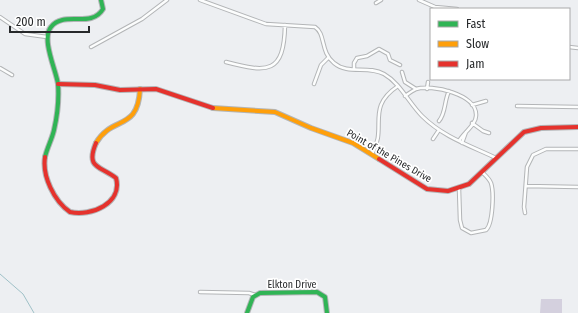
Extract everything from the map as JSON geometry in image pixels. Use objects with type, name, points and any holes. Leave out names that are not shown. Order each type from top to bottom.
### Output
[{"type":"street","points":[[101,0],[104,9],[99,17],[93,19],[60,21],[51,27],[47,37],[58,84],[54,130],[45,152],[44,162],[47,178],[68,210],[76,214],[85,214],[111,201],[117,194],[119,186],[116,178],[96,166],[93,162],[92,154],[105,131],[110,127],[124,123],[131,117],[140,89]]},
{"type":"street","points":[[91,47],[142,19],[167,0]]},
{"type":"street","points":[[200,0],[266,24],[313,26],[318,28],[322,34],[323,47],[328,58],[339,66],[377,71],[388,76],[422,116],[439,130],[462,143],[497,158]]},
{"type":"street","points":[[376,3],[380,0]]},
{"type":"street","points":[[419,0],[435,7],[446,8]]},
{"type":"street","points":[[0,17],[25,34],[47,37]]},
{"type":"street","points":[[226,62],[248,68],[267,68],[274,65],[278,62],[282,53],[285,25]]},
{"type":"street","points":[[354,69],[354,63],[357,58],[367,56],[378,49],[388,54],[390,60],[400,65]]},
{"type":"street","points":[[314,84],[321,65],[328,58]]},
{"type":"street","points":[[0,68],[12,75]]},
{"type":"street","points":[[402,72],[405,82],[416,89],[449,91],[461,96],[472,105],[476,115],[459,141]]},
{"type":"street","points":[[427,89],[428,82]]},
{"type":"street","name":"Point of the Pines Drive","points":[[58,84],[95,85],[120,90],[140,89],[166,91],[218,110],[275,112],[311,128],[345,139],[372,154],[427,189],[442,192],[459,189],[469,184],[515,139],[529,130],[546,127],[578,127]]},
{"type":"street","points":[[372,154],[379,139],[380,107],[386,96],[398,86]]},
{"type":"street","points":[[405,96],[416,89]]},
{"type":"street","points":[[440,121],[444,115],[445,100],[449,91]]},
{"type":"street","points":[[472,105],[486,101]]},
{"type":"street","points":[[517,106],[578,107]]},
{"type":"street","points":[[472,123],[483,131],[489,133]]},
{"type":"street","points":[[433,139],[439,130]]},
{"type":"street","points":[[462,143],[466,131]]},
{"type":"street","points":[[525,213],[528,162],[537,152],[546,149],[578,149]]},
{"type":"street","points":[[459,189],[460,223],[462,228],[471,233],[486,230],[491,221],[491,186],[489,179],[482,172]]},
{"type":"street","points":[[526,186],[578,187]]},
{"type":"street","points":[[200,292],[249,293],[255,295]]},
{"type":"street","name":"Elkton Drive","points":[[247,313],[250,303],[255,295],[263,292],[320,292],[327,300],[327,312]]},
{"type":"shaded area","points":[[541,299],[562,299],[562,313],[540,313]]},
{"type":"waterway","points":[[0,274],[23,294],[34,313]]},
{"type":"traffic: fast","points":[[45,157],[54,130],[58,95],[57,78],[48,47],[48,32],[56,22],[70,19],[92,18],[98,15],[103,9],[101,0]]},
{"type":"traffic: fast","points":[[247,313],[253,297],[260,293],[317,292],[325,297],[327,313]]},
{"type":"traffic: slow","points":[[96,143],[102,134],[123,122],[135,112],[140,89]]},
{"type":"traffic: slow","points":[[213,108],[275,112],[311,128],[353,143],[379,159]]},
{"type":"traffic: jam","points":[[58,84],[95,85],[120,90],[156,89],[213,108]]},
{"type":"traffic: jam","points":[[379,159],[427,189],[448,191],[469,184],[524,132],[541,128],[578,127]]},
{"type":"traffic: jam","points":[[45,157],[45,172],[50,188],[64,207],[70,212],[78,213],[96,210],[110,201],[115,195],[117,187],[116,178],[96,166],[92,158],[96,143]]}]
